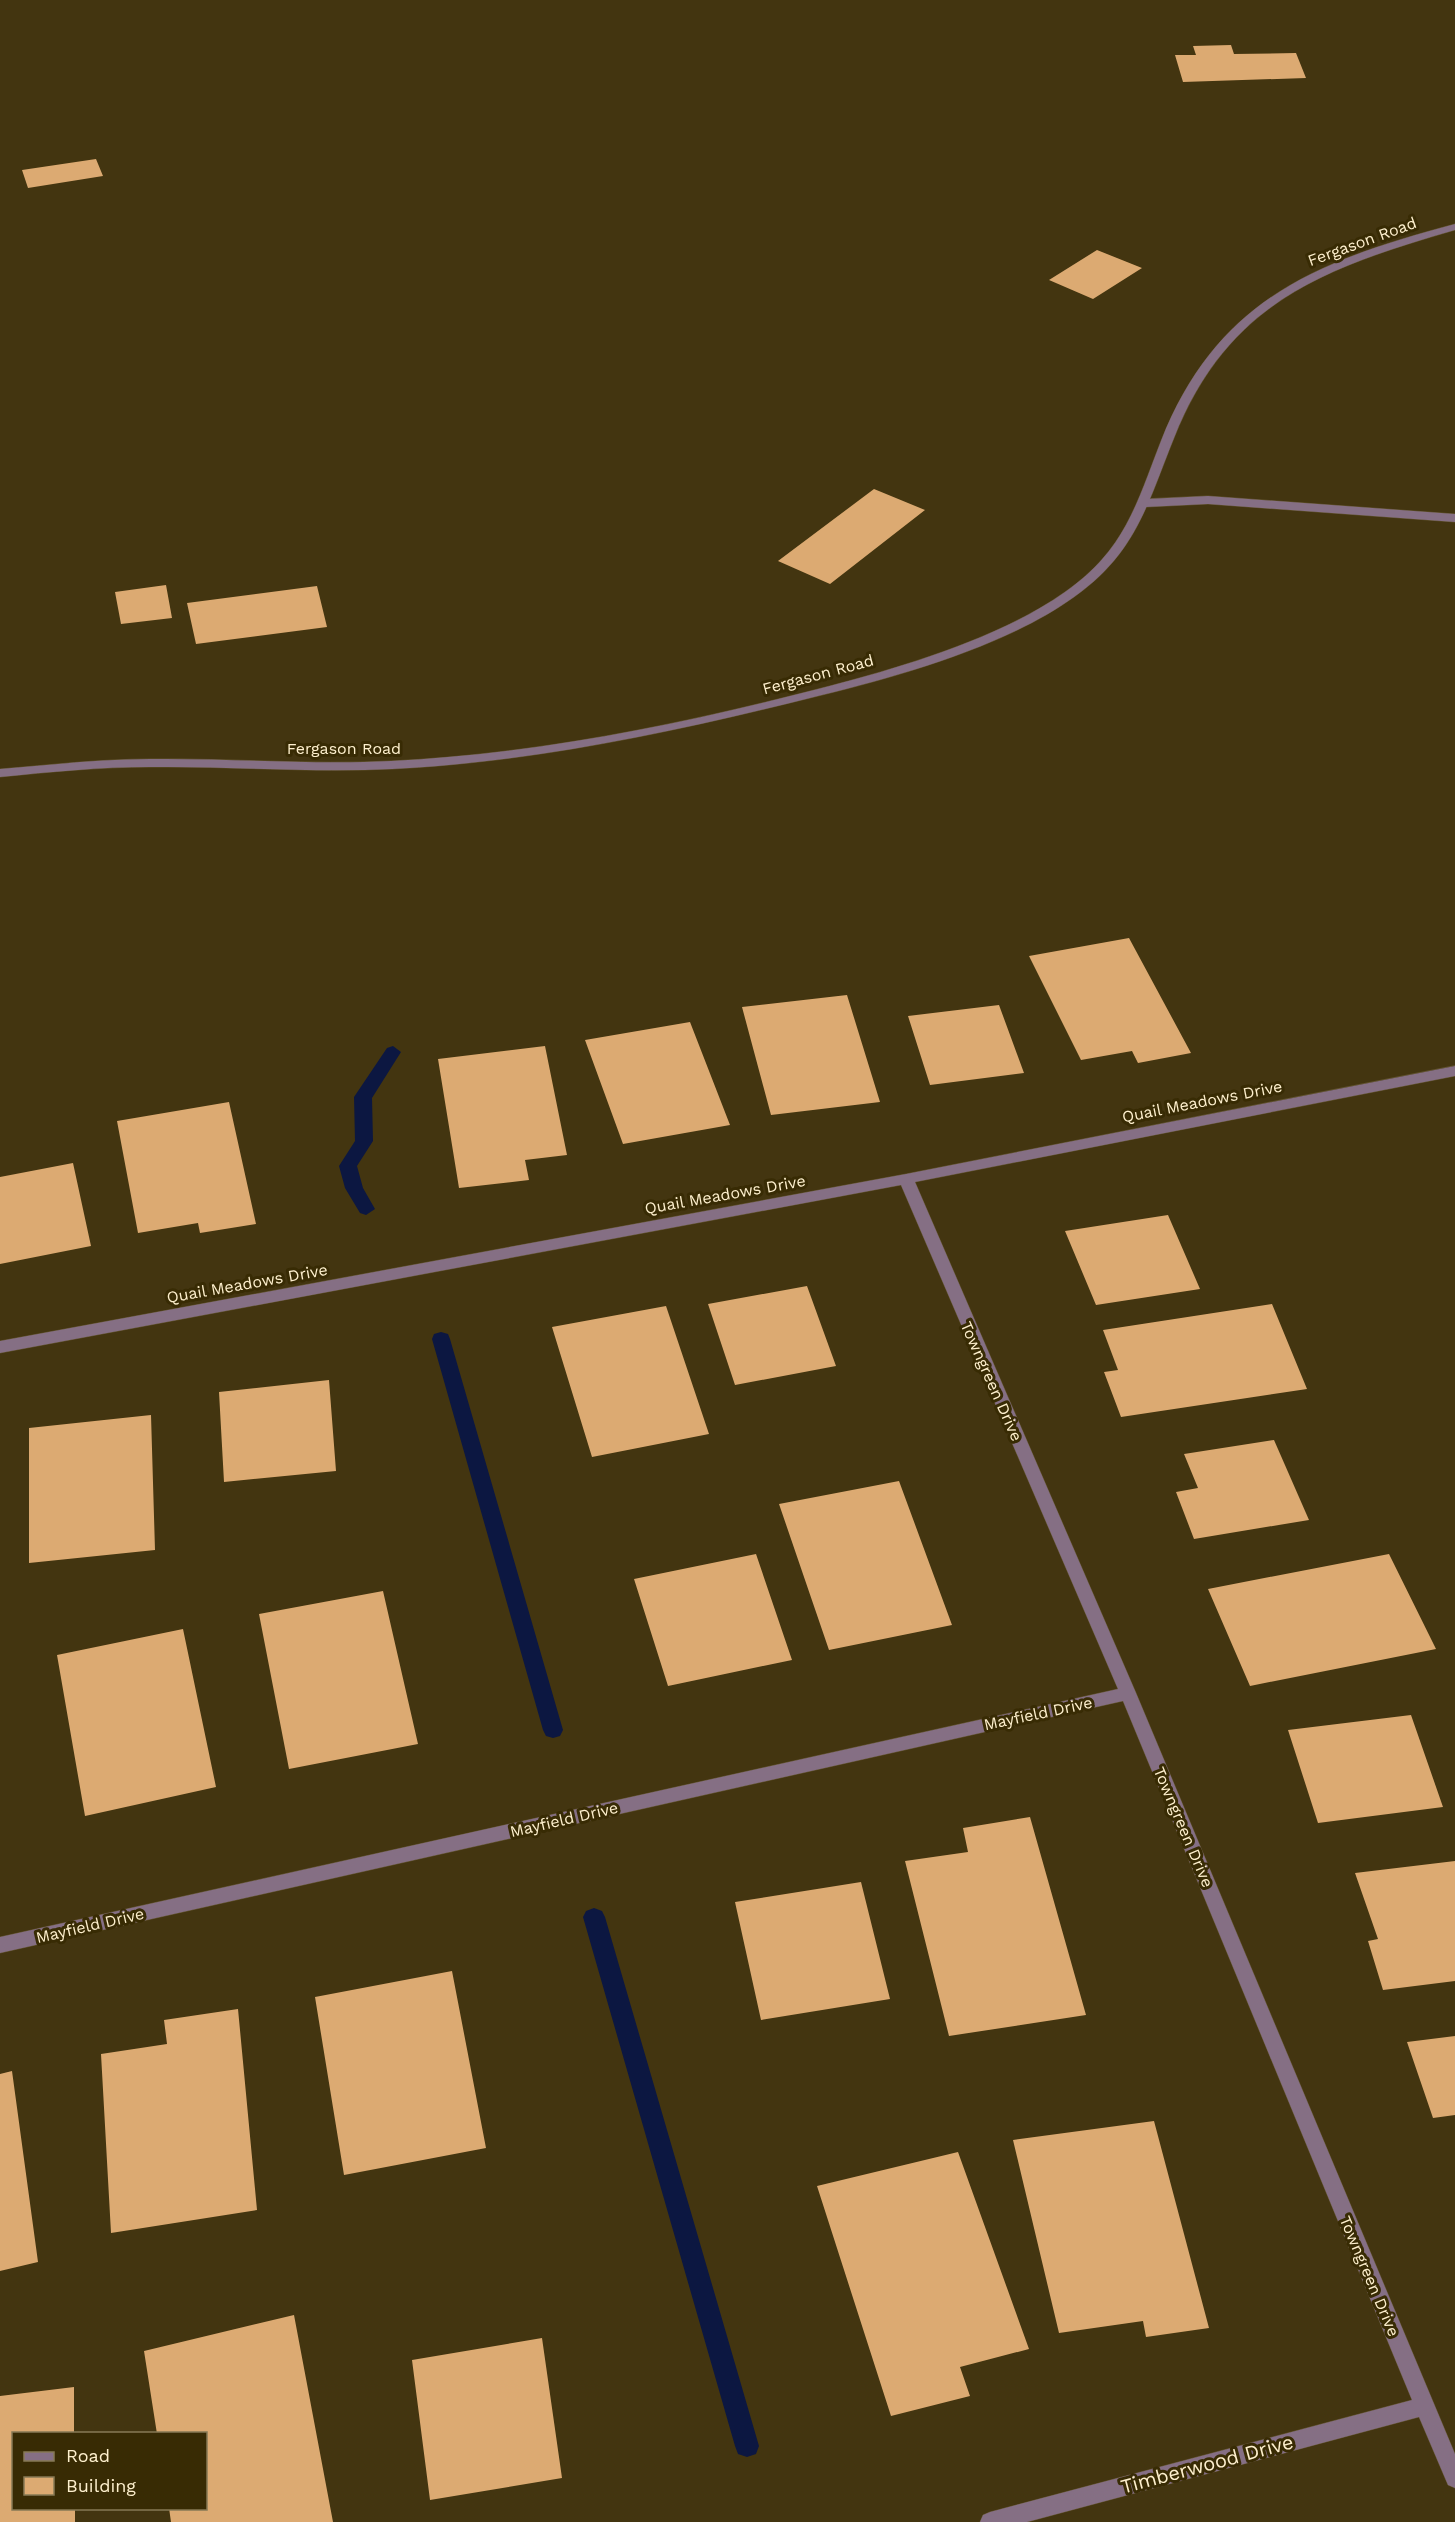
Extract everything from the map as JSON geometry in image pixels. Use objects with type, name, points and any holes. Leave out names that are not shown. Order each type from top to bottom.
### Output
[{"type":"street","name":"Fergason Road","points":[[0,773],[109,764],[389,765],[512,756],[647,735],[850,684],[973,644],[1026,621],[1072,594],[1107,565],[1130,534],[1146,503],[1177,415],[1209,359],[1231,332],[1260,307],[1296,284],[1338,264],[1385,247],[1455,227]]},
{"type":"street","points":[[1146,503],[1208,500],[1455,519]]},
{"type":"street","name":"Quail Meadows Drive","points":[[0,1347],[906,1179],[1455,1071]]},
{"type":"street","name":"Towngreen Drive","points":[[906,1179],[1128,1694],[1455,2478]]},
{"type":"street","name":"Mayfield Drive","points":[[0,1945],[1128,1694]]},
{"type":"street","name":"Timberwood Drive","points":[[990,2522],[1424,2406]]},
{"type":"building","points":[[1231,45],[1234,54],[1296,53],[1306,78],[1183,82],[1175,55],[1196,55],[1193,46]]},
{"type":"building","points":[[96,159],[103,176],[28,188],[22,170]]},
{"type":"building","points":[[1097,250],[1142,268],[1093,299],[1049,280]]},
{"type":"building","points":[[874,489],[925,510],[830,584],[778,561]]},
{"type":"building","points":[[166,585],[172,618],[121,624],[115,592]]},
{"type":"building","points":[[317,586],[327,627],[196,644],[187,603]]},
{"type":"building","points":[[1129,938],[1191,1053],[1138,1063],[1132,1051],[1081,1060],[1029,956]]},
{"type":"building","points":[[847,995],[880,1102],[771,1115],[742,1007]]},
{"type":"building","points":[[999,1005],[1024,1073],[930,1085],[908,1016]]},
{"type":"building","points":[[690,1022],[730,1125],[623,1144],[585,1040]]},
{"type":"building","points":[[545,1046],[567,1155],[525,1160],[529,1180],[459,1188],[438,1059]]},
{"type":"building","points":[[229,1102],[256,1224],[200,1233],[198,1223],[138,1233],[117,1121]]},
{"type":"building","points":[[73,1163],[91,1246],[0,1264],[0,1177]]},
{"type":"building","points":[[1168,1215],[1200,1289],[1096,1305],[1065,1231]]},
{"type":"building","points":[[807,1286],[836,1366],[735,1385],[708,1304]]},
{"type":"building","points":[[1272,1304],[1307,1389],[1121,1417],[1104,1372],[1118,1370],[1103,1330]]},
{"type":"building","points":[[666,1306],[709,1434],[592,1457],[552,1327]]},
{"type":"building","points":[[329,1380],[336,1471],[224,1482],[219,1392]]},
{"type":"building","points":[[151,1415],[155,1550],[29,1563],[29,1428]]},
{"type":"building","points":[[1274,1440],[1309,1520],[1194,1539],[1176,1492],[1198,1488],[1184,1454]]},
{"type":"building","points":[[899,1481],[952,1625],[829,1650],[779,1504]]},
{"type":"building","points":[[756,1554],[792,1660],[668,1686],[634,1579]]},
{"type":"building","points":[[1389,1554],[1436,1649],[1250,1686],[1208,1589]]},
{"type":"building","points":[[383,1591],[418,1744],[289,1769],[259,1614]]},
{"type":"building","points":[[183,1629],[216,1787],[85,1816],[57,1655]]},
{"type":"building","points":[[1411,1715],[1443,1807],[1318,1823],[1288,1730]]},
{"type":"building","points":[[1030,1817],[1086,2015],[949,2036],[905,1861],[968,1852],[963,1828]]},
{"type":"building","points":[[1455,1861],[1455,1981],[1383,1990],[1368,1941],[1378,1939],[1355,1873]]},
{"type":"building","points":[[861,1882],[890,1999],[761,2020],[735,1902]]},
{"type":"building","points":[[452,1971],[486,2148],[344,2175],[315,1997]]},
{"type":"building","points":[[238,2009],[257,2210],[111,2233],[101,2054],[167,2044],[164,2020]]},
{"type":"building","points":[[1455,2036],[1455,2115],[1433,2118],[1407,2042]]},
{"type":"building","points":[[12,2071],[38,2262],[0,2271],[0,2074]]},
{"type":"building","points":[[1154,2121],[1209,2328],[1146,2337],[1143,2321],[1059,2333],[1013,2140]]},
{"type":"building","points":[[958,2152],[1029,2349],[960,2367],[970,2396],[891,2416],[817,2186]]},
{"type":"building","points":[[294,2315],[333,2522],[171,2522],[169,2510],[207,2510],[207,2432],[157,2432],[144,2351]]},
{"type":"building","points":[[542,2338],[562,2478],[430,2500],[412,2360]]},
{"type":"building","points":[[74,2387],[74,2432],[12,2432],[12,2510],[75,2510],[75,2522],[0,2522],[0,2396]]},
{"type":"waterway","points":[[366,1209],[354,1188],[348,1166],[364,1141],[363,1097],[380,1075],[393,1052]]},
{"type":"waterway","points":[[441,1339],[553,1730]]},
{"type":"waterway","points":[[594,1917],[747,2446]]}]
